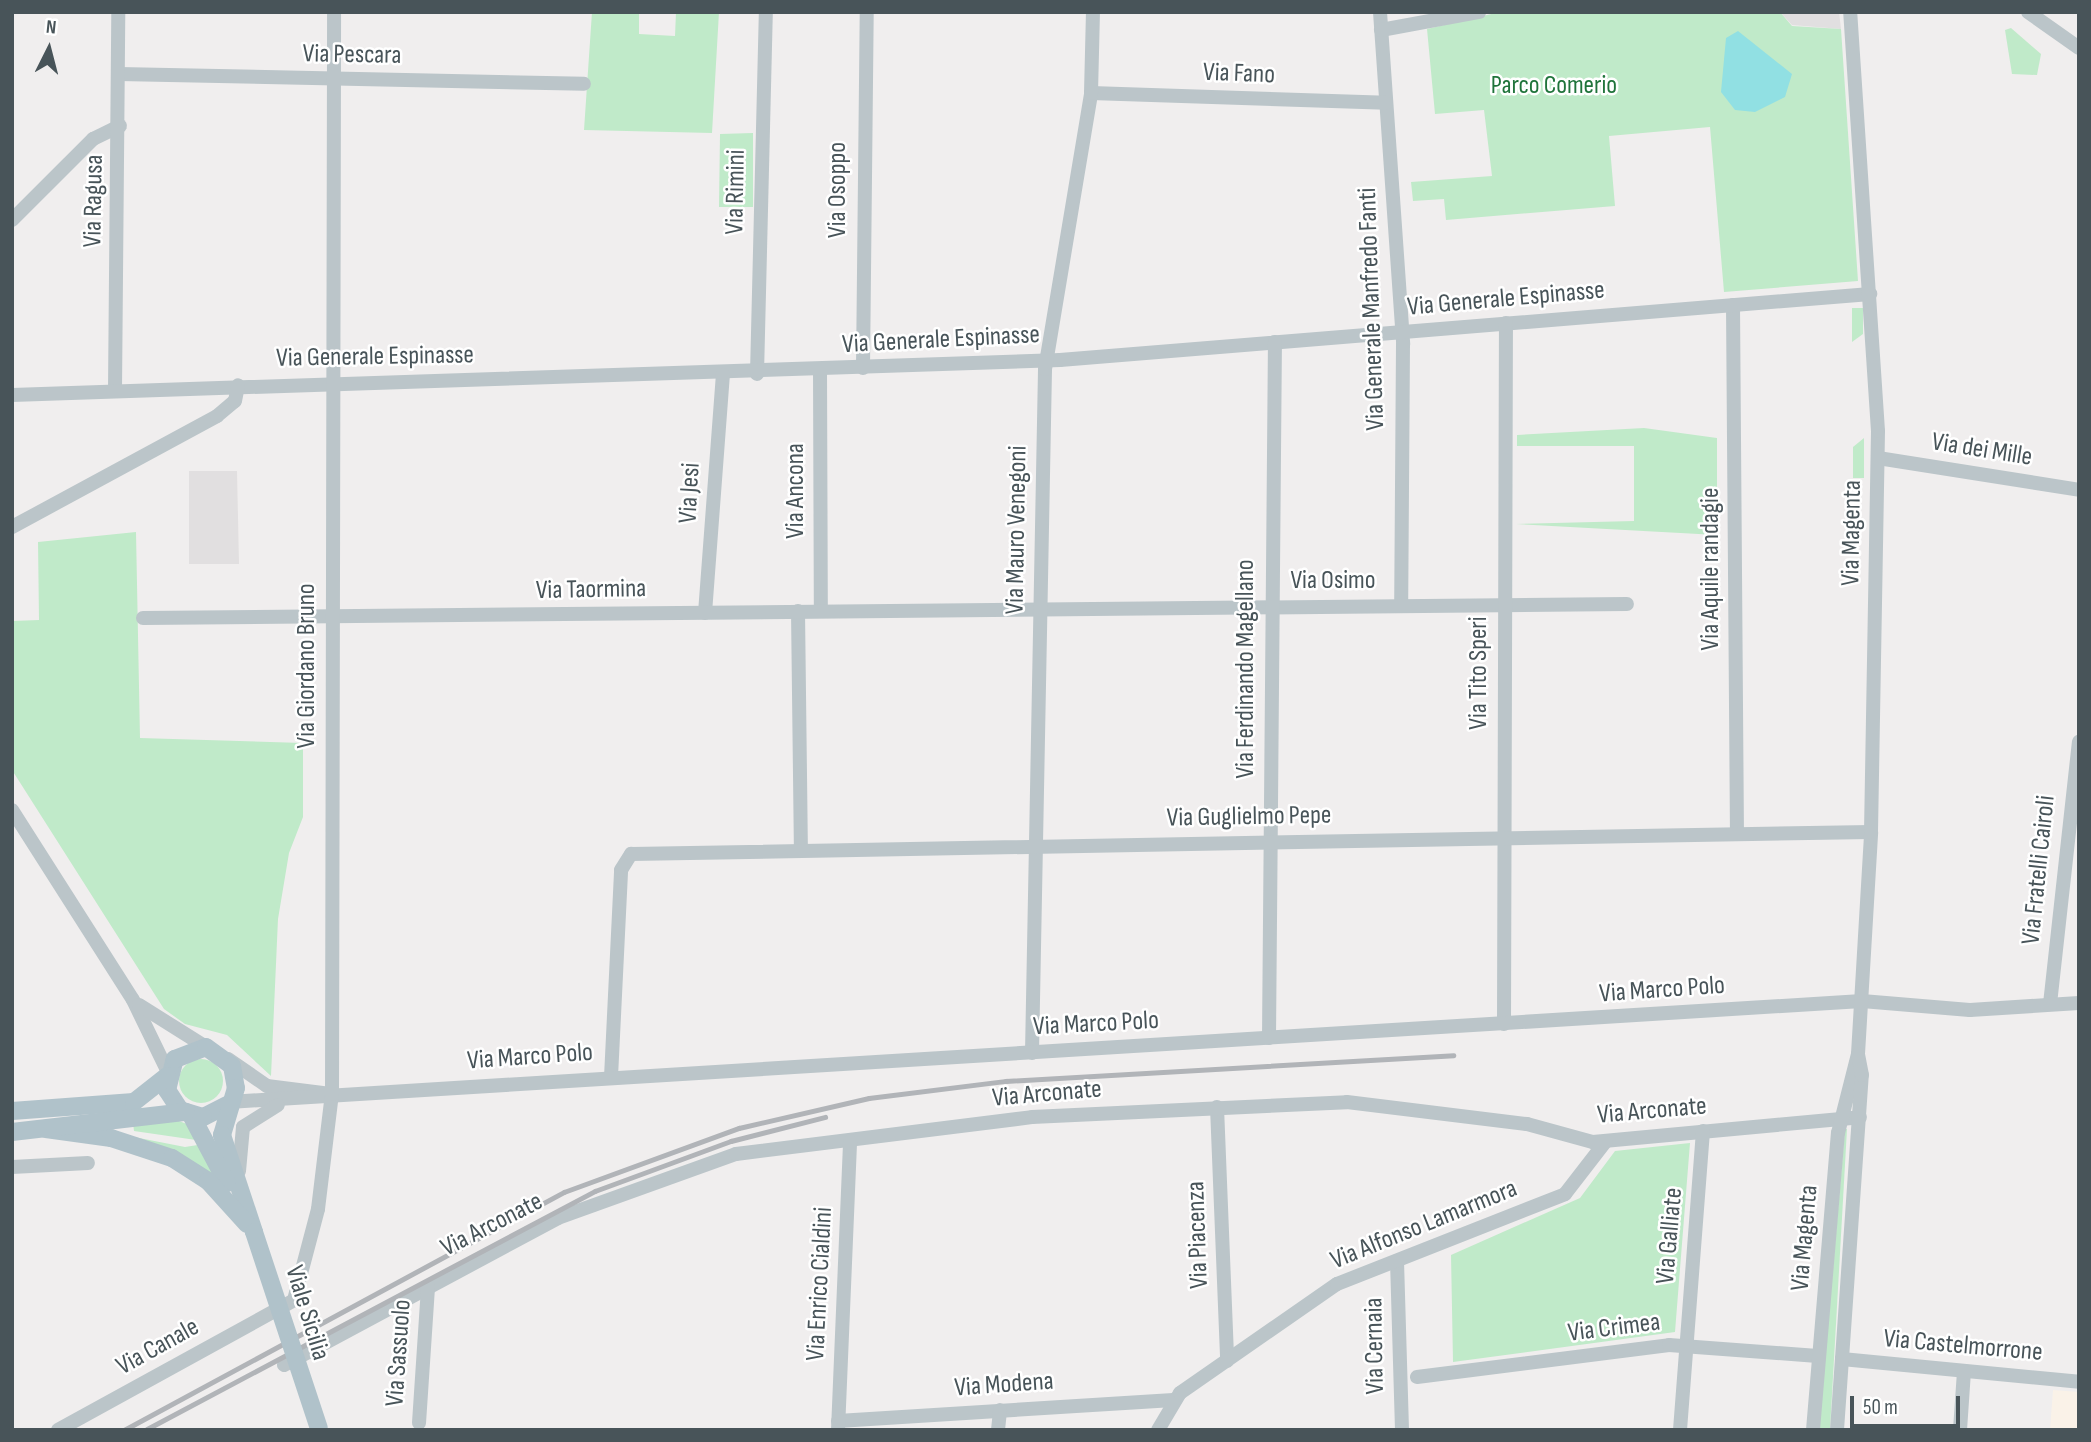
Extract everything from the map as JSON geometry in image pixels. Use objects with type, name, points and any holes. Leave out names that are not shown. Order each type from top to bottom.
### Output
[{"type":"main road","points":[[12,1111],[134,1102],[168,1074],[184,1052],[206,1048],[226,1057],[236,1076],[222,1135],[242,1190],[246,1213]]},
{"type":"main road","points":[[168,1074],[172,1101],[188,1114],[246,1213]]},
{"type":"main road","points":[[12,1132],[188,1114],[214,1114],[228,1104]]},
{"type":"main road","points":[[46,1129],[111,1138],[172,1158],[208,1181],[254,1232]]},
{"type":"main road","name":"Viale Sicilia","points":[[246,1213],[320,1429]]},
{"type":"street","name":"Via Ragusa","points":[[115,390],[120,126],[118,12]]},
{"type":"street","name":"Via Giordano Bruno","points":[[281,1307],[296,1297],[302,1280],[332,1094],[334,12]]},
{"type":"street","name":"Via Rimini","points":[[757,373],[766,12]]},
{"type":"street","name":"Via Osoppo","points":[[863,368],[867,12]]},
{"type":"street","name":"Via Mauro Venegoni","points":[[1032,1053],[1046,360],[1091,93],[1093,12]]},
{"type":"street","name":"Via Generale Manfredo Fanti","points":[[1380,12],[1402,332],[1401,605]]},
{"type":"street","points":[[1381,30],[1479,12]]},
{"type":"street","name":"Via Magenta","points":[[1836,1430],[1860,1118],[1858,1054],[1871,832],[1878,458],[1870,294],[1850,12]]},
{"type":"street","points":[[2028,12],[2079,48]]},
{"type":"street","name":"Via Pescara","points":[[119,74],[584,84]]},
{"type":"street","name":"Via Fano","points":[[1091,93],[1386,103]]},
{"type":"street","points":[[12,220],[93,139],[120,126]]},
{"type":"street","name":"Via Generale Espinasse","points":[[12,395],[332,381],[723,375],[1046,360],[1870,294]]},
{"type":"street","name":"Via Aquile randagie","points":[[1733,305],[1737,833]]},
{"type":"street","name":"Via Tito Speri","points":[[1504,1024],[1506,323]]},
{"type":"street","name":"Via Ferdinando Magellano","points":[[1269,1038],[1275,342]]},
{"type":"street","name":"Via Ancona","points":[[820,370],[821,611]]},
{"type":"street","name":"Via Jesi","points":[[705,613],[723,375]]},
{"type":"street","points":[[12,527],[224,412],[235,401],[238,385]]},
{"type":"street","name":"Via dei Mille","points":[[1878,458],[2079,490]]},
{"type":"street","name":"Via Osimo","points":[[1040,608],[1627,604]]},
{"type":"street","name":"Via Taormina","points":[[143,618],[1040,608]]},
{"type":"street","points":[[798,611],[801,850]]},
{"type":"street","name":"Via Fratelli Cairoli","points":[[2050,1004],[2079,742]]},
{"type":"street","points":[[12,810],[133,1000],[168,1074]]},
{"type":"street","name":"Via Guglielmo Pepe","points":[[611,1077],[621,870],[627,855],[1269,841],[1871,832]]},
{"type":"street","points":[[133,1000],[164,1026],[206,1048]]},
{"type":"street","name":"Via Marco Polo","points":[[228,1104],[286,1104],[332,1094],[1862,1001],[1970,1010],[2079,1003]]},
{"type":"street","name":"Via Magenta","points":[[1813,1430],[1841,1117],[1858,1054]]},
{"type":"street","name":"Via Marco Polo","points":[[226,1057],[267,1087],[332,1094]]},
{"type":"street","name":"Via Arconate","points":[[284,1365],[558,1218],[650,1180],[736,1154],[1032,1117],[1354,1102],[1606,1141],[1841,1117],[1860,1118]]},
{"type":"street","points":[[242,1190],[241,1132],[259,1112],[286,1104]]},
{"type":"street","name":"Via Piacenza","points":[[1217,1107],[1227,1361]]},
{"type":"street","name":"Via Galliate","points":[[1680,1430],[1703,1130]]},
{"type":"street","name":"Via Enrico Cialdini","points":[[838,1425],[850,1141]]},
{"type":"street","name":"Via Alfonso Lamarmora","points":[[1158,1430],[1173,1400],[1338,1284],[1565,1194],[1606,1141]]},
{"type":"street","points":[[12,1167],[88,1163]]},
{"type":"street","name":"Via Cernaia","points":[[1397,1261],[1402,1430]]},
{"type":"street","name":"Via Sassuolo","points":[[419,1423],[428,1286]]},
{"type":"street","name":"Via Canale","points":[[58,1430],[281,1307]]},
{"type":"street","name":"Via Crimea","points":[[1417,1377],[1686,1345],[1818,1356]]},
{"type":"street","name":"Via Castelmorrone","points":[[1842,1359],[2079,1382]]},
{"type":"street","points":[[1960,1430],[1964,1371]]},
{"type":"street","name":"Via Modena","points":[[838,1425],[1000,1410],[1173,1400]]},
{"type":"street","points":[[998,1430],[1000,1410]]},
{"type":"shaded area","points":[[1780,12],[1839,12],[1841,29],[1792,25]]},
{"type":"shaded area","points":[[189,471],[237,471],[239,564],[189,564]]},
{"type":"shaded area","points":[[2053,1390],[2079,1392],[2079,1430],[2050,1430]]},
{"type":"green space","points":[[592,12],[639,12],[639,34],[675,36],[676,12],[719,12],[712,133],[584,130]]},
{"type":"green space","name":"Parco Comerio","points":[[1500,12],[1780,12],[1792,26],[1841,29],[1858,281],[1724,292],[1710,127],[1609,136],[1615,206],[1446,220],[1444,199],[1413,201],[1411,182],[1492,176],[1484,110],[1435,114],[1427,29]]},
{"type":"green space","points":[[2011,28],[2041,54],[2037,75],[2012,74],[2005,30]]},
{"type":"green space","points":[[753,133],[753,207],[719,207],[720,134]]},
{"type":"green space","points":[[1852,308],[1863,308],[1863,334],[1852,342]]},
{"type":"green space","points":[[1644,428],[1717,438],[1717,535],[1516,524],[1634,521],[1634,446],[1517,446],[1517,435]]},
{"type":"green space","points":[[1864,438],[1864,478],[1853,478],[1853,447]]},
{"type":"green space","points":[[136,532],[140,738],[303,743],[303,817],[289,853],[278,919],[271,1076],[227,1035],[185,1024],[164,1009],[12,770],[12,621],[39,620],[38,542]]},
{"type":"green space","points":[[201,1059],[210,1060],[217,1065],[222,1072],[222,1090],[217,1097],[210,1102],[201,1103],[192,1102],[185,1097],[180,1090],[179,1081],[180,1072],[185,1065],[192,1060]]},
{"type":"green space","points":[[179,1121],[192,1126],[196,1140],[134,1131],[133,1123]]},
{"type":"green space","points":[[1845,1129],[1830,1430],[1819,1430]]},
{"type":"green space","points":[[134,1137],[185,1147],[204,1144],[221,1181]]},
{"type":"green space","points":[[1690,1143],[1675,1332],[1453,1362],[1451,1255],[1580,1198],[1615,1151]]},
{"type":"water","points":[[1738,31],[1792,74],[1785,97],[1755,112],[1735,110],[1721,92],[1726,38]]},
{"type":"railway","points":[[124,1430],[564,1192],[739,1128],[869,1098],[1006,1081],[1453,1055]]},
{"type":"railway","points":[[147,1429],[595,1191],[731,1141],[825,1117]]}]
